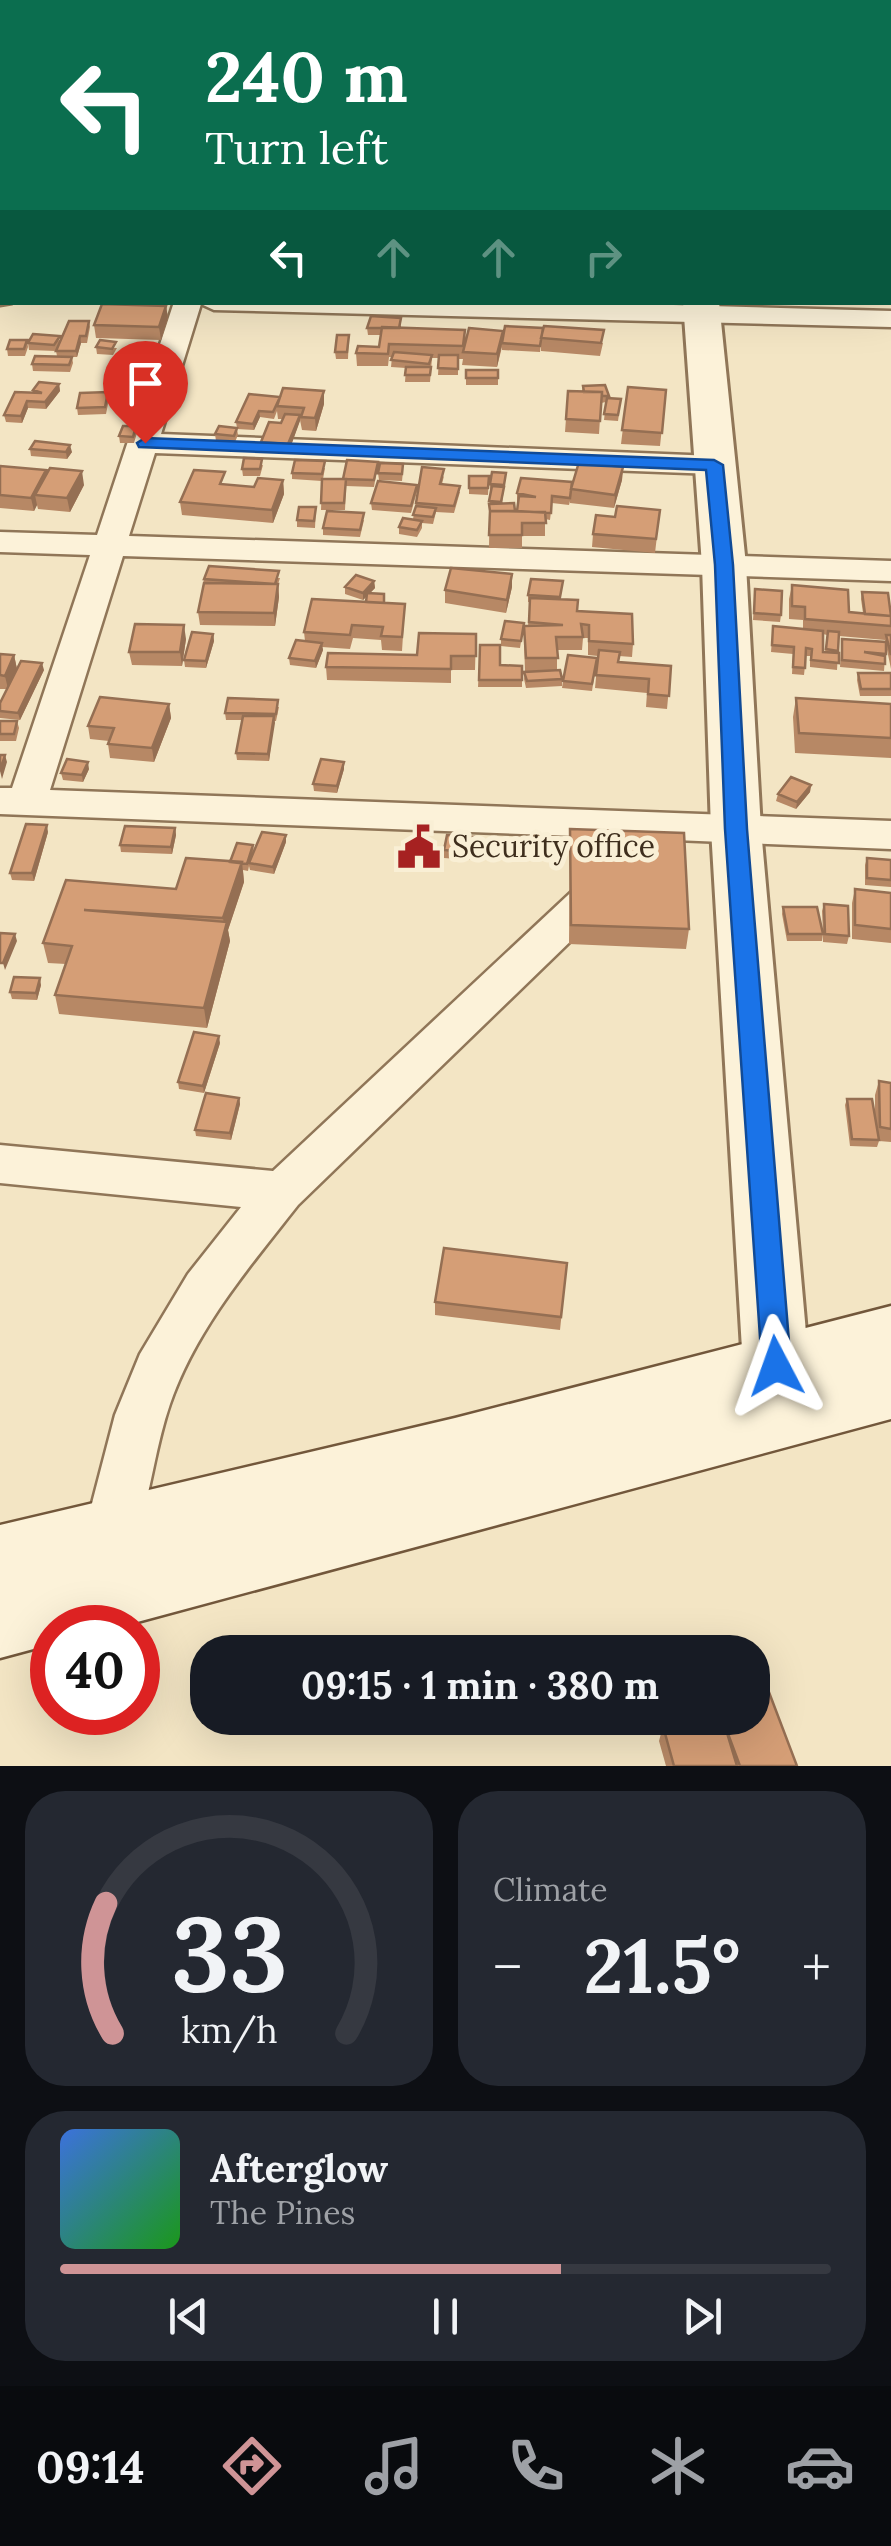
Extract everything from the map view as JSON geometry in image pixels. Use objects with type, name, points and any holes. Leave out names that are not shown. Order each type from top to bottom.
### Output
[{"type":"main road","points":[[0,1620],[782,1390],[891,1337]]},
{"type":"main road","points":[[0,1562],[454,1452],[782,1390],[891,1387]]},
{"type":"street","points":[[187,305],[111,546],[13,801],[891,835]]},
{"type":"street","points":[[423,305],[701,309],[891,319]]},
{"type":"street","points":[[701,309],[724,565],[736,829],[782,1390]]},
{"type":"street","points":[[145,443],[714,465]]},
{"type":"street","points":[[0,542],[891,571]]},
{"type":"street","points":[[112,1534],[145,1401],[166,1353],[230,1253],[282,1191],[666,826]]},
{"type":"street","points":[[0,1164],[282,1191]]},
{"type":"building","points":[[102,305],[166,306],[159,327],[94,325]]},
{"type":"building","points":[[371,316],[401,318],[399,328],[367,328]]},
{"type":"building","points":[[69,321],[89,321],[86,336],[80,336],[76,351],[56,351]]},
{"type":"building","points":[[505,326],[543,328],[540,346],[502,343]]},
{"type":"building","points":[[544,326],[604,330],[601,343],[541,338]]},
{"type":"building","points":[[382,327],[465,330],[463,346],[389,344],[388,354],[356,353],[358,346],[379,347]]},
{"type":"building","points":[[469,328],[503,331],[497,354],[463,352]]},
{"type":"building","points":[[33,334],[60,336],[54,345],[28,343]]},
{"type":"building","points":[[337,335],[349,335],[347,352],[335,352]]},
{"type":"building","points":[[10,340],[27,340],[24,349],[7,349]]},
{"type":"building","points":[[100,340],[116,342],[112,349],[96,347]]},
{"type":"building","points":[[394,352],[432,355],[429,364],[391,360]]},
{"type":"building","points":[[439,355],[458,355],[458,369],[438,368]]},
{"type":"building","points":[[35,356],[72,357],[69,365],[32,364]]},
{"type":"building","points":[[406,367],[431,367],[430,375],[405,375]]},
{"type":"building","points":[[466,370],[498,370],[498,378],[466,378]]},
{"type":"building","points":[[39,382],[59,384],[45,402],[27,401],[21,416],[4,415],[15,392],[42,393],[33,390]]},
{"type":"building","points":[[605,385],[609,396],[584,392],[583,386]]},
{"type":"building","points":[[628,387],[666,390],[662,433],[622,430]]},
{"type":"building","points":[[283,388],[324,391],[315,418],[301,417],[304,408],[277,406]]},
{"type":"building","points":[[568,391],[602,392],[600,421],[566,419]]},
{"type":"building","points":[[108,392],[105,407],[77,408],[80,393]]},
{"type":"building","points":[[249,394],[280,397],[273,412],[259,411],[253,424],[236,422]]},
{"type":"building","points":[[607,398],[621,399],[618,415],[604,414]]},
{"type":"building","points":[[285,414],[300,415],[288,444],[261,442],[269,422],[281,423]]},
{"type":"building","points":[[123,426],[136,426],[133,437],[119,436]]},
{"type":"building","points":[[219,426],[237,428],[234,436],[215,434]]},
{"type":"building","points":[[35,441],[70,445],[66,452],[30,449]]},
{"type":"building","points":[[244,458],[262,459],[260,469],[242,469]]},
{"type":"building","points":[[295,460],[325,461],[322,474],[292,473]]},
{"type":"building","points":[[347,460],[378,462],[374,480],[343,479]]},
{"type":"building","points":[[579,462],[623,467],[615,495],[571,489]]},
{"type":"building","points":[[380,463],[403,464],[402,474],[378,473]]},
{"type":"building","points":[[0,466],[46,470],[31,498],[0,495]]},
{"type":"building","points":[[422,467],[444,469],[440,484],[460,486],[454,506],[416,503]]},
{"type":"building","points":[[50,468],[82,471],[67,498],[35,495]]},
{"type":"building","points":[[194,470],[225,472],[220,484],[254,487],[258,478],[283,480],[272,510],[180,502]]},
{"type":"building","points":[[492,472],[506,473],[504,485],[490,484]]},
{"type":"building","points":[[469,476],[489,476],[488,488],[469,488]]},
{"type":"building","points":[[521,478],[572,482],[570,498],[552,496],[551,513],[517,511],[519,496],[536,497],[517,493]]},
{"type":"building","points":[[322,479],[346,479],[344,503],[321,503]]},
{"type":"building","points":[[378,481],[417,485],[411,506],[371,503]]},
{"type":"building","points":[[492,486],[504,487],[501,502],[489,501]]},
{"type":"building","points":[[514,503],[515,511],[490,511],[489,504]]},
{"type":"building","points":[[416,506],[436,508],[433,517],[413,515]]},
{"type":"building","points":[[617,506],[660,510],[656,539],[593,534],[596,515],[615,517]]},
{"type":"building","points":[[299,507],[316,507],[314,521],[297,520]]},
{"type":"building","points":[[327,511],[364,513],[360,530],[323,528]]},
{"type":"building","points":[[490,511],[545,512],[546,523],[522,523],[522,535],[489,535]]},
{"type":"building","points":[[403,518],[422,521],[417,530],[399,527]]},
{"type":"building","points":[[209,566],[279,571],[275,584],[204,579]]},
{"type":"building","points":[[451,568],[512,574],[507,600],[445,590]]},
{"type":"building","points":[[356,575],[374,581],[363,593],[345,587]]},
{"type":"building","points":[[531,579],[563,581],[560,597],[528,595]]},
{"type":"building","points":[[204,583],[278,584],[274,613],[198,612]]},
{"type":"building","points":[[792,585],[848,590],[849,612],[891,616],[891,626],[805,619],[805,607],[792,606]]},
{"type":"building","points":[[755,589],[782,591],[781,615],[754,613]]},
{"type":"building","points":[[862,592],[888,593],[891,616],[865,614]]},
{"type":"building","points":[[367,593],[384,594],[384,603],[366,602]]},
{"type":"building","points":[[530,598],[578,600],[577,611],[632,614],[633,644],[589,641],[589,625],[581,624],[583,637],[556,637],[558,658],[526,658],[524,626],[563,625],[529,622]]},
{"type":"building","points":[[312,599],[405,604],[402,637],[381,636],[383,627],[352,625],[350,635],[304,632]]},
{"type":"building","points":[[505,621],[524,623],[521,641],[501,639]]},
{"type":"building","points":[[135,624],[184,625],[180,652],[129,652]]},
{"type":"building","points":[[773,626],[823,631],[823,652],[839,653],[839,663],[811,660],[812,649],[806,648],[805,668],[793,667],[794,647],[772,645]]},
{"type":"building","points":[[828,631],[839,632],[838,651],[826,649]]},
{"type":"building","points":[[192,632],[213,634],[206,661],[184,660]]},
{"type":"building","points":[[419,633],[476,634],[476,656],[451,656],[451,669],[326,667],[328,653],[417,655]]},
{"type":"building","points":[[842,639],[886,642],[886,654],[864,652],[885,656],[885,664],[842,660]]},
{"type":"building","points":[[296,640],[322,643],[315,661],[289,658]]},
{"type":"building","points":[[480,645],[500,645],[500,665],[522,666],[522,680],[479,680]]},
{"type":"building","points":[[599,650],[620,652],[618,662],[671,666],[669,696],[648,694],[649,679],[596,675]]},
{"type":"building","points":[[0,654],[14,655],[5,676],[0,675]]},
{"type":"building","points":[[568,655],[597,658],[592,684],[563,681]]},
{"type":"building","points":[[21,661],[42,663],[18,713],[0,711],[0,703]]},
{"type":"building","points":[[560,670],[562,679],[527,681],[524,672]]},
{"type":"building","points":[[858,673],[891,673],[891,689],[861,689]]},
{"type":"building","points":[[100,697],[169,704],[152,748],[108,744],[114,728],[88,726]]},
{"type":"building","points":[[228,698],[278,700],[276,714],[225,713]]},
{"type":"building","points":[[796,698],[891,704],[891,738],[799,733]]},
{"type":"building","points":[[243,716],[274,716],[268,754],[236,753]]},
{"type":"building","points":[[0,721],[17,721],[14,734],[0,734]]},
{"type":"building","points":[[67,759],[88,762],[82,775],[61,773]]},
{"type":"building","points":[[321,759],[344,762],[337,786],[313,784]]},
{"type":"building","points":[[791,777],[811,785],[797,802],[778,794]]},
{"type":"building","points":[[26,824],[47,825],[32,873],[10,873]]},
{"type":"building","points":[[125,826],[175,828],[171,847],[120,845]]},
{"type":"building","points":[[570,829],[684,833],[689,929],[571,925]]},
{"type":"building","points":[[262,832],[286,835],[273,867],[249,863]]},
{"type":"building","points":[[447,835],[474,837],[472,853],[444,850]]},
{"type":"building","points":[[237,843],[253,845],[247,864],[230,862]]},
{"type":"building","points":[[186,858],[242,862],[223,918],[84,910],[227,922],[204,1008],[55,995],[72,946],[43,943],[66,880],[176,889]]},
{"type":"building","points":[[867,858],[891,860],[891,880],[867,878]]},
{"type":"building","points":[[855,889],[891,893],[891,929],[855,925]]},
{"type":"building","points":[[824,904],[848,906],[849,936],[825,934]]},
{"type":"building","points":[[783,907],[817,907],[823,934],[788,934]]},
{"type":"building","points":[[0,933],[15,934],[3,963],[0,963]]},
{"type":"building","points":[[14,977],[40,978],[36,993],[10,992]]},
{"type":"building","points":[[194,1032],[219,1036],[203,1086],[178,1082]]},
{"type":"building","points":[[879,1081],[891,1083],[891,1129],[880,1127]]},
{"type":"building","points":[[206,1093],[239,1098],[230,1133],[195,1130]]},
{"type":"building","points":[[847,1099],[872,1099],[879,1140],[852,1139]]},
{"type":"building","points":[[444,1248],[567,1263],[561,1317],[435,1302]]},
{"type":"building","points":[[770,1695],[797,1766],[740,1766],[728,1735],[770,1735]]},
{"type":"building","points":[[665,1735],[728,1735],[737,1766],[674,1766]]},
{"type":"place","name":"Security office","points":[[419,847]]},
{"type":"route","points":[[145,443],[714,465],[724,565],[736,829],[776,1366]]}]
